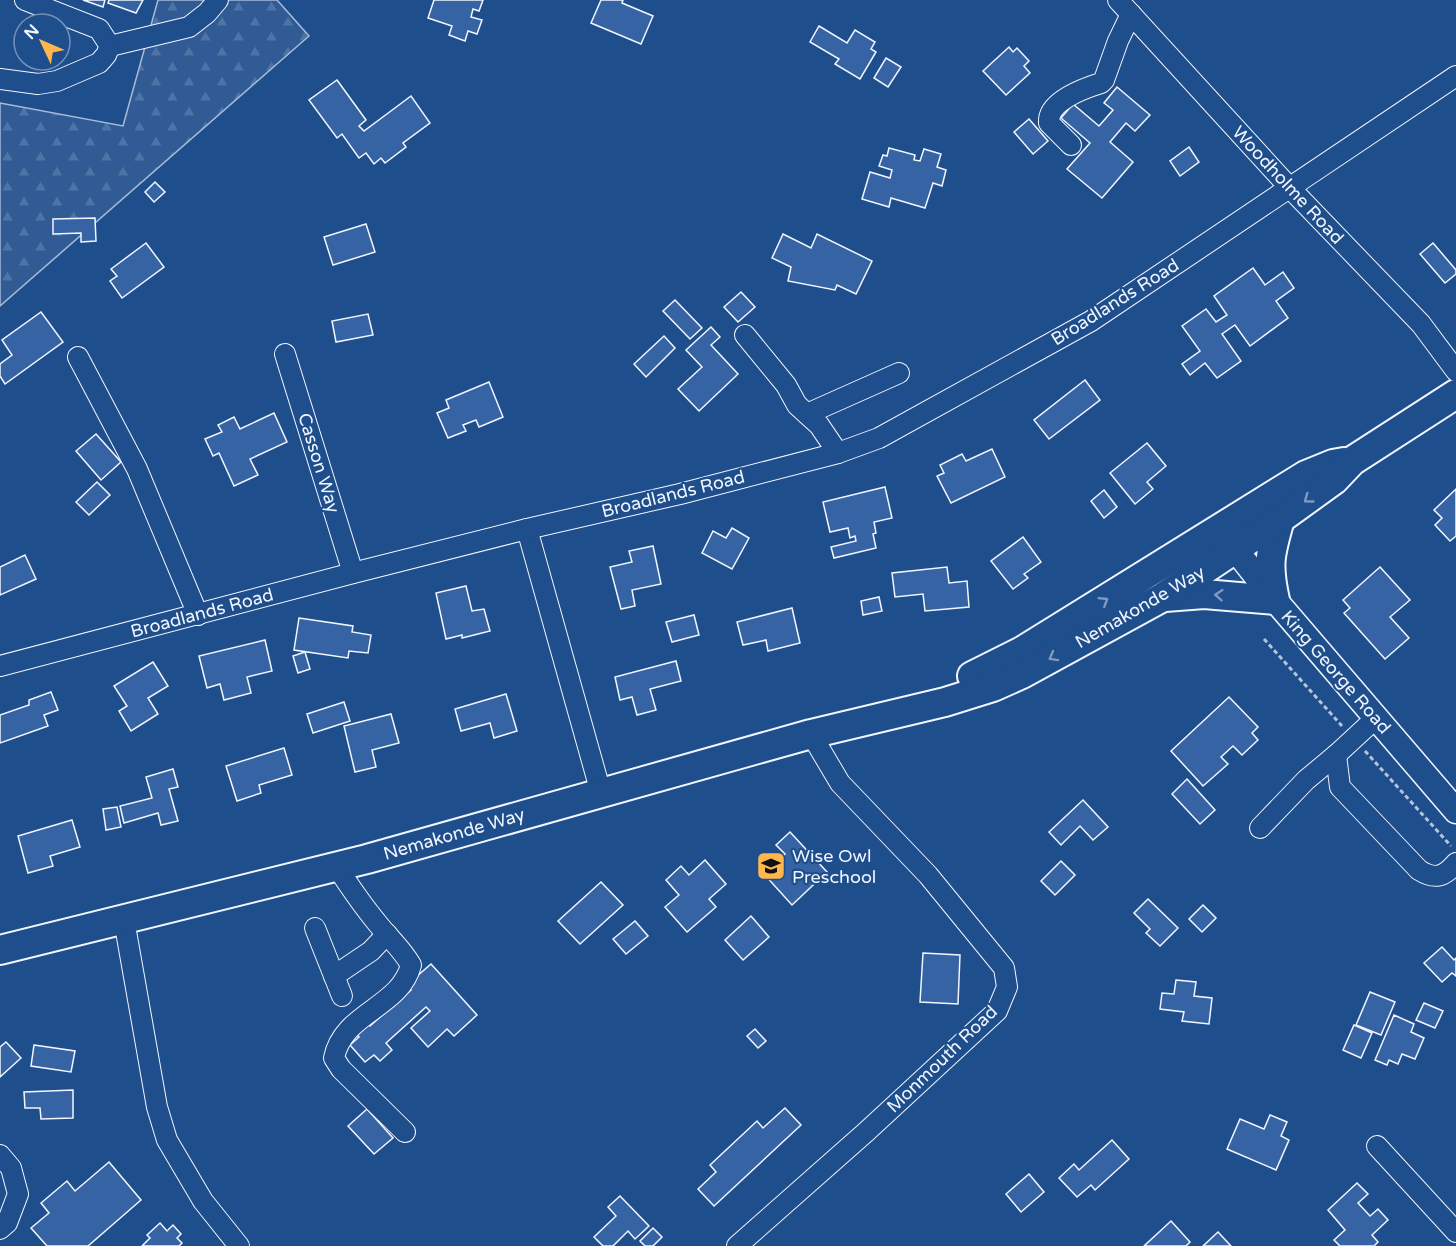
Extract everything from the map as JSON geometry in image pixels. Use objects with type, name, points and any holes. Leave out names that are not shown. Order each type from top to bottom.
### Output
[{"type":"highway","name":"Nemakonde Way","points":[[906,711],[1228,539],[1280,519],[1334,480],[1352,461],[1456,394]]},
{"type":"highway","name":"Nemakonde Way","points":[[0,950],[337,867],[811,734],[965,697],[993,687],[1022,674],[1162,597],[1306,475],[1333,464],[1352,461]]},
{"type":"highway","points":[[1162,597],[1204,594],[1275,600],[1269,574],[1270,558],[1280,519]]},
{"type":"main road","name":"King George Road","points":[[1228,539],[1275,600],[1456,811]]},
{"type":"street","points":[[25,0],[99,29],[110,46]]},
{"type":"street","points":[[110,46],[189,27],[207,13],[218,0]]},
{"type":"street","points":[[1071,145],[1049,123],[1050,114],[1063,100],[1104,80],[1118,41],[1124,7]]},
{"type":"street","name":"Woodholme Road","points":[[1124,7],[1289,187],[1421,324],[1456,371]]},
{"type":"street","points":[[0,79],[38,84],[57,81],[99,63],[110,46]]},
{"type":"street","name":"Broadlands Road","points":[[0,666],[353,573],[527,529],[680,494],[838,453],[879,438],[1091,321],[1456,76]]},
{"type":"street","points":[[745,335],[786,386],[797,405],[819,425],[838,453]]},
{"type":"street","name":"Casson Way","points":[[285,354],[353,573]]},
{"type":"street","points":[[78,357],[136,469],[198,615]]},
{"type":"street","points":[[807,414],[900,373]]},
{"type":"street","points":[[527,529],[601,793]]},
{"type":"street","points":[[1260,828],[1306,780],[1376,718]]},
{"type":"street","name":"Monmouth Road","points":[[737,1246],[866,1132],[997,1011],[1007,987],[1004,968],[928,876],[840,783],[811,734]]},
{"type":"street","points":[[1336,755],[1340,787]]},
{"type":"street","points":[[1306,780],[1340,787],[1419,870],[1429,876],[1436,877],[1451,869],[1456,863]]},
{"type":"street","points":[[337,867],[352,891],[411,965],[408,975],[392,995],[354,1023],[341,1036],[334,1058],[341,1069],[405,1132]]},
{"type":"street","points":[[124,920],[157,1107],[167,1140],[203,1201],[239,1246]]},
{"type":"street","points":[[315,928],[342,996]]},
{"type":"street","points":[[334,976],[371,951],[387,934]]},
{"type":"street","points":[[1377,1146],[1456,1232]]},
{"type":"street","points":[[0,1155],[10,1168],[18,1194],[7,1223],[0,1229]]},
{"type":"green space","points":[[158,0],[277,0],[309,36],[0,306],[0,103],[123,126]]},
{"type":"building","points":[[83,0],[105,0],[103,7]]},
{"type":"building","points":[[109,0],[143,0],[136,13],[108,3]]},
{"type":"building","points":[[434,0],[483,0],[479,11],[473,9],[471,17],[482,20],[477,34],[468,31],[465,41],[449,35],[452,26],[428,18]]},
{"type":"building","points":[[601,0],[623,0],[622,3],[653,16],[641,44],[591,23]]},
{"type":"building","points":[[819,26],[847,43],[855,30],[875,42],[871,49],[876,52],[860,79],[835,64],[839,59],[810,42]]},
{"type":"building","points":[[1009,47],[1013,52],[1017,48],[1029,61],[1024,66],[1030,73],[1006,95],[983,71]]},
{"type":"building","points":[[886,58],[901,67],[888,87],[874,78]]},
{"type":"building","points":[[337,80],[366,120],[359,126],[364,131],[411,96],[430,123],[403,143],[406,147],[385,163],[381,158],[374,164],[366,153],[359,158],[342,134],[337,138],[309,100]]},
{"type":"building","points":[[1117,87],[1150,115],[1135,131],[1126,123],[1110,142],[1133,162],[1102,198],[1067,169],[1090,143],[1061,118],[1073,104],[1099,126],[1113,110],[1104,103]]},
{"type":"building","points":[[1029,119],[1048,141],[1033,154],[1014,132]]},
{"type":"building","points":[[1189,147],[1199,162],[1180,176],[1170,161]]},
{"type":"building","points":[[889,148],[915,155],[914,160],[920,161],[924,149],[941,154],[937,167],[946,170],[942,186],[933,183],[925,208],[891,198],[889,207],[862,199],[870,172],[890,178],[892,170],[879,166],[883,155],[887,156]]},
{"type":"building","points":[[155,182],[165,192],[154,202],[145,192]]},
{"type":"building","points":[[95,218],[96,241],[81,242],[81,233],[53,234],[53,219]]},
{"type":"building","points":[[366,224],[375,252],[333,265],[324,237]]},
{"type":"building","points":[[783,234],[811,248],[817,234],[872,261],[856,294],[837,285],[835,290],[788,281],[791,267],[772,258]]},
{"type":"building","points":[[146,243],[164,267],[122,298],[110,281],[117,276],[111,269]]},
{"type":"building","points":[[1433,243],[1456,270],[1456,274],[1445,283],[1420,254]]},
{"type":"building","points":[[1253,268],[1265,285],[1283,272],[1294,288],[1276,301],[1288,318],[1250,346],[1235,325],[1222,334],[1241,361],[1217,378],[1205,363],[1190,375],[1182,364],[1200,351],[1182,326],[1206,309],[1216,322],[1227,315],[1214,296]]},
{"type":"building","points":[[741,292],[755,307],[738,322],[724,307]]},
{"type":"building","points":[[675,300],[702,328],[690,339],[663,311]]},
{"type":"building","points":[[41,312],[63,342],[5,384],[0,376],[0,364],[12,355],[2,340]]},
{"type":"building","points":[[368,314],[373,335],[336,342],[332,321]]},
{"type":"building","points":[[711,327],[720,337],[711,345],[738,374],[699,411],[678,389],[702,367],[686,350]]},
{"type":"building","points":[[664,336],[675,348],[646,377],[634,364]]},
{"type":"building","points":[[1085,380],[1100,400],[1049,439],[1034,420]]},
{"type":"building","points":[[489,382],[503,417],[479,427],[476,420],[463,425],[466,431],[448,438],[437,413],[449,408],[446,400]]},
{"type":"building","points":[[274,413],[287,442],[250,459],[258,475],[234,486],[219,453],[213,456],[205,439],[222,432],[218,425],[234,417],[240,429]]},
{"type":"building","points":[[96,434],[121,462],[101,480],[76,451]]},
{"type":"building","points":[[1147,443],[1166,466],[1147,482],[1153,489],[1135,504],[1110,473]]},
{"type":"building","points":[[992,449],[1005,477],[951,503],[937,476],[944,473],[940,465],[962,454],[966,461]]},
{"type":"building","points":[[97,482],[110,495],[89,515],[76,502]]},
{"type":"building","points":[[885,487],[892,518],[874,522],[876,533],[873,534],[876,548],[834,558],[831,547],[856,541],[855,536],[850,538],[848,528],[830,532],[823,502]]},
{"type":"building","points":[[1456,489],[1456,536],[1450,541],[1435,525],[1442,518],[1434,510]]},
{"type":"building","points":[[1104,490],[1117,507],[1104,518],[1091,501]]},
{"type":"building","points":[[732,528],[749,538],[732,569],[702,553],[713,531],[726,538]]},
{"type":"building","points":[[1023,537],[1041,562],[1024,574],[1028,578],[1013,589],[991,561]]},
{"type":"building","points":[[653,546],[661,584],[632,590],[635,606],[621,609],[610,567],[632,562],[629,551]]},
{"type":"building","points":[[25,555],[36,579],[0,595],[0,567]]},
{"type":"building","points":[[947,567],[949,583],[967,581],[969,607],[925,611],[923,594],[895,597],[892,573]]},
{"type":"building","points":[[1380,567],[1410,600],[1390,617],[1409,638],[1385,659],[1344,613],[1350,608],[1343,600]]},
{"type":"building","points":[[466,586],[472,611],[484,609],[490,631],[462,638],[462,635],[446,639],[436,593]]},
{"type":"building","points":[[879,597],[882,611],[863,615],[861,601]]},
{"type":"building","points":[[792,608],[800,643],[768,651],[766,640],[743,645],[737,622]]},
{"type":"building","points":[[694,615],[699,635],[672,642],[666,622]]},
{"type":"building","points":[[299,618],[353,626],[352,632],[371,635],[368,653],[349,651],[348,658],[294,650]]},
{"type":"building","points":[[265,640],[272,671],[247,677],[251,693],[224,700],[220,684],[207,688],[199,656]]},
{"type":"building","points":[[305,652],[310,669],[298,673],[293,656]]},
{"type":"building","points":[[676,661],[681,681],[650,689],[656,710],[637,715],[632,697],[620,700],[615,677]]},
{"type":"building","points":[[153,662],[168,686],[148,698],[158,714],[131,731],[119,711],[127,706],[114,686]]},
{"type":"building","points":[[51,692],[58,710],[44,715],[48,726],[0,743],[0,715],[29,705],[29,700]]},
{"type":"building","points":[[506,694],[517,731],[494,738],[490,723],[461,731],[455,709]]},
{"type":"building","points":[[1229,697],[1258,727],[1252,733],[1258,740],[1242,755],[1233,746],[1221,757],[1228,764],[1203,786],[1171,751]]},
{"type":"building","points":[[344,702],[350,721],[313,733],[307,714]]},
{"type":"building","points":[[391,714],[399,743],[372,750],[376,767],[355,772],[344,726]]},
{"type":"building","points":[[284,748],[292,775],[259,785],[261,793],[237,801],[226,766]]},
{"type":"building","points":[[173,769],[178,787],[169,789],[178,821],[161,825],[158,813],[124,823],[120,806],[152,798],[146,777]]},
{"type":"building","points":[[1187,779],[1215,810],[1200,824],[1172,794]]},
{"type":"building","points":[[1083,800],[1108,827],[1093,840],[1080,826],[1061,845],[1049,832]]},
{"type":"building","points":[[117,807],[121,827],[106,830],[103,809]]},
{"type":"building","points":[[72,820],[80,847],[50,856],[53,866],[28,873],[18,836]]},
{"type":"building","points":[[790,832],[827,872],[792,905],[763,873],[785,854],[776,845]]},
{"type":"building","points":[[705,860],[726,884],[709,899],[716,907],[687,932],[665,907],[679,895],[666,880],[681,866],[689,875]]},
{"type":"building","points":[[1061,861],[1075,875],[1055,895],[1041,881]]},
{"type":"building","points":[[601,882],[623,905],[580,944],[558,921]]},
{"type":"building","points":[[1148,899],[1178,928],[1160,946],[1146,933],[1150,929],[1134,913]]},
{"type":"building","points":[[1203,905],[1216,918],[1202,932],[1189,919]]},
{"type":"building","points":[[751,916],[769,937],[743,960],[725,940]]},
{"type":"building","points":[[635,921],[648,936],[626,954],[613,939]]},
{"type":"building","points":[[1442,947],[1454,960],[1456,958],[1456,976],[1452,973],[1442,982],[1424,963]]},
{"type":"building","points":[[923,953],[960,955],[958,1004],[920,1002]]},
{"type":"building","points":[[431,964],[477,1015],[454,1036],[447,1029],[428,1047],[411,1028],[430,1011],[426,1007],[386,1043],[392,1050],[380,1061],[374,1055],[365,1062],[350,1045],[359,1037],[355,1033],[367,1022],[370,1026],[411,990],[408,984]]},
{"type":"building","points":[[1176,980],[1196,982],[1194,996],[1212,998],[1209,1024],[1182,1021],[1184,1012],[1160,1009],[1162,993],[1174,994]]},
{"type":"building","points":[[1370,992],[1395,1002],[1381,1035],[1356,1025]]},
{"type":"building","points":[[1424,1003],[1443,1011],[1435,1028],[1416,1020]]},
{"type":"building","points":[[1394,1015],[1414,1024],[1411,1032],[1424,1038],[1415,1059],[1402,1054],[1398,1064],[1389,1060],[1387,1065],[1375,1060]]},
{"type":"building","points":[[1354,1025],[1372,1033],[1361,1058],[1343,1050]]},
{"type":"building","points":[[755,1029],[766,1041],[758,1048],[747,1036]]},
{"type":"building","points":[[6,1042],[21,1058],[0,1077],[0,1047]]},
{"type":"building","points":[[34,1045],[75,1051],[71,1072],[31,1066]]},
{"type":"building","points":[[73,1090],[73,1118],[41,1119],[40,1108],[25,1108],[24,1092]]},
{"type":"building","points":[[785,1108],[801,1125],[714,1206],[698,1189],[716,1172],[710,1165],[757,1121],[763,1128]]},
{"type":"building","points":[[367,1109],[393,1138],[374,1154],[348,1126]]},
{"type":"building","points":[[1270,1115],[1287,1122],[1281,1136],[1289,1140],[1276,1170],[1227,1149],[1240,1119],[1264,1129]]},
{"type":"building","points":[[1112,1140],[1129,1159],[1095,1190],[1091,1185],[1077,1197],[1059,1178],[1074,1164],[1079,1170]]},
{"type":"building","points":[[109,1162],[141,1200],[88,1246],[47,1246],[31,1228],[49,1213],[41,1203],[67,1181],[75,1191]]},
{"type":"building","points":[[1029,1174],[1044,1192],[1021,1212],[1006,1194]]},
{"type":"building","points":[[1357,1183],[1368,1194],[1358,1203],[1370,1216],[1378,1209],[1388,1220],[1372,1235],[1378,1242],[1374,1246],[1340,1246],[1334,1240],[1345,1230],[1328,1210]]},
{"type":"building","points":[[620,1196],[649,1226],[635,1239],[628,1231],[613,1246],[603,1246],[594,1237],[616,1216],[608,1207]]},
{"type":"building","points":[[1171,1221],[1190,1242],[1186,1246],[1144,1246]]},
{"type":"building","points":[[160,1223],[167,1231],[173,1225],[181,1234],[177,1238],[182,1243],[179,1246],[142,1246],[150,1238],[147,1235]]},
{"type":"building","points":[[653,1228],[662,1237],[653,1246],[645,1246],[640,1241]]},
{"type":"building","points":[[1218,1232],[1231,1246],[1203,1246]]},
{"type":"place","name":"Wise Owl Preschool","points":[[771,866]]}]
